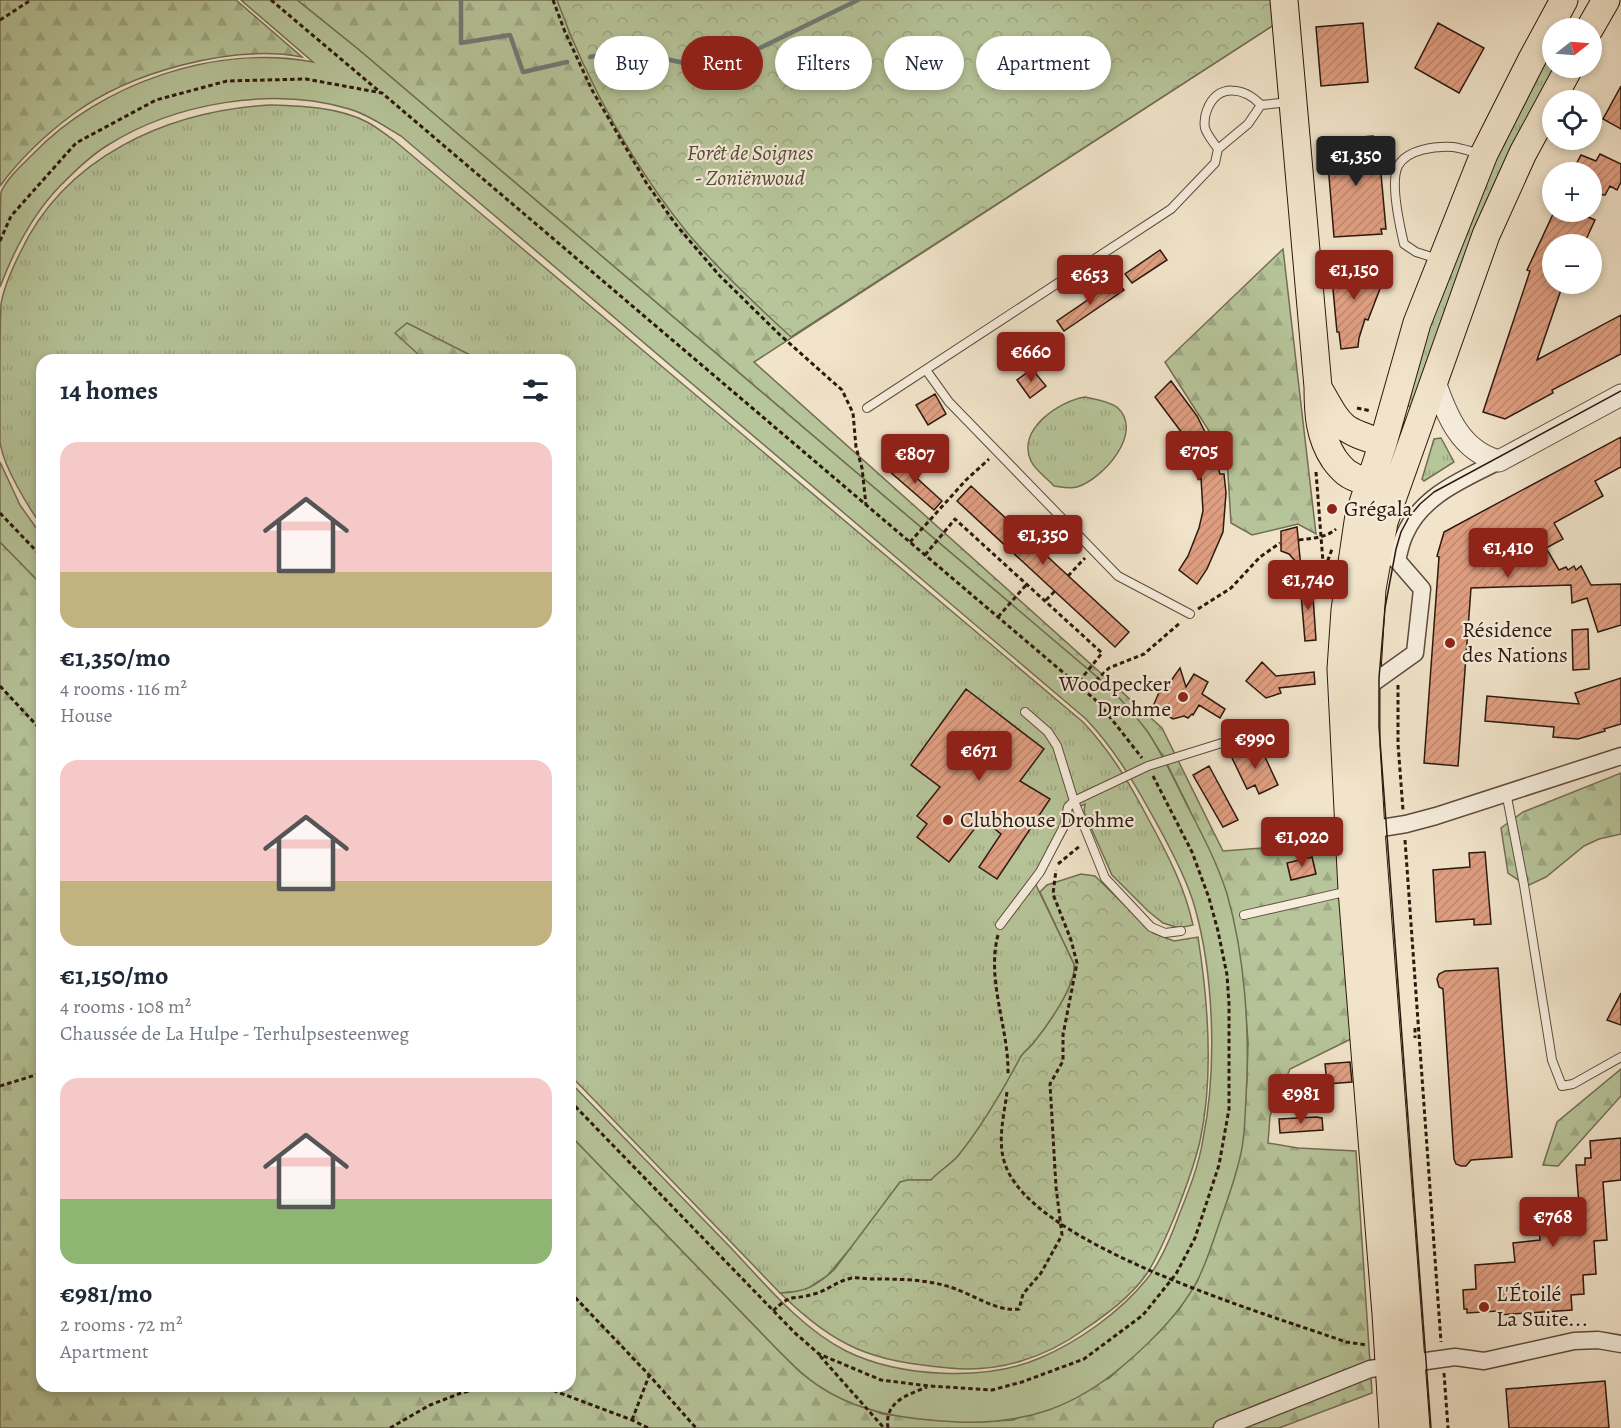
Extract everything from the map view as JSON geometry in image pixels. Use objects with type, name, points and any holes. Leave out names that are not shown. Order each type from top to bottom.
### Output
[{"type":"main road","points":[[1284,0],[1318,387],[1319,422],[1325,446],[1346,473],[1353,478],[1381,484],[1401,477]]},
{"type":"main road","points":[[1393,1428],[1391,1358],[1360,831],[1341,669],[1345,610],[1354,541],[1361,508],[1383,443],[1417,323],[1440,260],[1484,154],[1564,0]]},
{"type":"main road","points":[[1596,18],[1606,0]]},
{"type":"main road","points":[[1416,1428],[1391,1358],[1352,890],[1360,831],[1366,746],[1366,688],[1372,589],[1388,552],[1384,522],[1486,235],[1523,153],[1564,78]]},
{"type":"main road","points":[[1318,387],[1338,422],[1353,434],[1383,443],[1401,477]]},
{"type":"street","points":[[1434,379],[1442,402],[1463,440],[1478,451],[1499,460]]},
{"type":"street","points":[[1366,688],[1415,652],[1422,589],[1388,552],[1406,532],[1418,513],[1429,501],[1445,490],[1621,395]]},
{"type":"street","points":[[1360,831],[1436,816],[1621,756]]},
{"type":"street","points":[[1222,1428],[1370,1369],[1391,1358],[1455,1357],[1484,1361],[1574,1341],[1598,1340],[1621,1344]]},
{"type":"lane","points":[[1218,149],[1206,130],[1205,122],[1206,113],[1215,97],[1233,90],[1254,97],[1261,105]]},
{"type":"lane","points":[[867,408],[1171,209],[1215,163],[1218,149],[1248,124],[1261,105],[1293,101]]},
{"type":"lane","points":[[1440,260],[1416,252],[1404,244],[1395,187],[1398,166],[1409,154],[1426,149],[1454,147],[1484,154]]},
{"type":"lane","points":[[926,370],[949,402],[1118,576],[1190,614]]},
{"type":"lane","points":[[1024,712],[1048,732],[1057,746],[1074,801],[1105,878],[1151,927],[1166,933],[1181,931]]},
{"type":"lane","points":[[1000,925],[1040,872],[1064,826],[1068,807],[1074,801],[1148,766],[1225,742]]},
{"type":"lane","points":[[1506,792],[1524,885],[1552,1060],[1562,1086],[1573,1084],[1621,1057]]},
{"type":"lane","points":[[1244,915],[1352,890]]},
{"type":"path","points":[[0,20],[31,0]]},
{"type":"path","points":[[271,0],[1099,703],[1148,766],[1192,852],[1209,898],[1227,975],[1229,1109],[1219,1165],[1195,1238],[1173,1280],[1143,1315],[1083,1359],[1022,1382],[992,1390],[881,1380],[819,1354]]},
{"type":"path","points":[[553,0],[592,90],[647,184],[677,226],[719,275],[780,335],[837,385],[849,403],[853,413],[866,505]]},
{"type":"path","points":[[0,241],[11,216],[76,143],[156,100],[227,81],[306,80],[382,93]]},
{"type":"path","points":[[910,542],[966,480],[997,452]]},
{"type":"path","points":[[1316,471],[1326,593]]},
{"type":"path","points":[[0,513],[36,550]]},
{"type":"path","points":[[925,555],[955,519],[1102,652],[1077,684]]},
{"type":"path","points":[[1299,540],[1321,537],[1334,532],[1341,523]]},
{"type":"path","points":[[1068,576],[1092,550]]},
{"type":"path","points":[[998,617],[1027,584]]},
{"type":"path","points":[[1046,600],[1055,591]]},
{"type":"path","points":[[1398,664],[1398,744],[1439,1310]]},
{"type":"path","points":[[0,687],[36,725]]},
{"type":"path","points":[[773,1311],[786,1299],[814,1294],[850,1278],[926,1281],[952,1287],[991,1304],[1019,1309],[1023,1294],[1041,1273],[1060,1242],[1062,1225],[1056,1187],[1050,1084],[1063,1061],[1063,1035],[1077,963],[1071,940],[1053,894],[1056,866],[1089,838]]},
{"type":"path","points":[[1000,925],[996,943],[995,978],[1006,1037],[1008,1074]]},
{"type":"path","points":[[1415,1028],[1415,1038]]},
{"type":"path","points":[[0,1086],[36,1075]]},
{"type":"path","points":[[1007,1092],[1001,1138],[1005,1164],[1010,1175],[1031,1201],[1062,1225],[1084,1239],[1136,1265],[1173,1280],[1391,1358]]},
{"type":"path","points":[[576,1107],[773,1311],[819,1354],[886,1428]]},
{"type":"path","points":[[576,1298],[696,1428]]},
{"type":"path","points":[[632,1419],[649,1375]]},
{"type":"path","points":[[1444,1382],[1448,1428]]},
{"type":"path","points":[[886,1428],[889,1410],[893,1405],[903,1397],[929,1386]]},
{"type":"path","points":[[390,1428],[430,1405],[466,1392]]},
{"type":"path","points":[[558,1392],[632,1419],[648,1428]]},
{"type":"green space","points":[[0,0],[236,0],[302,57],[274,54],[213,58],[151,74],[122,86],[95,100],[62,123],[24,157],[0,186]]},
{"type":"green space","points":[[241,0],[297,0],[358,49],[1110,688],[1147,731],[1170,770],[1210,852],[1227,894],[1233,918],[1245,995],[1247,1072],[1244,1136],[1228,1200],[1205,1264],[1189,1294],[1173,1316],[1145,1346],[1087,1392],[1048,1410],[1006,1420],[983,1422],[923,1420],[905,1417],[870,1410],[837,1397],[803,1374],[781,1353],[576,1141],[576,1088],[785,1305],[830,1341],[867,1360],[916,1371],[968,1373],[994,1371],[1040,1358],[1069,1344],[1111,1315],[1136,1292],[1156,1265],[1169,1240],[1193,1177],[1201,1149],[1210,1083],[1212,1054],[1210,993],[1195,908],[1177,862],[1119,760],[1086,719],[401,136],[362,114],[319,102],[257,99],[193,109],[134,130],[82,164],[50,197],[25,234],[0,287],[1,192],[7,181],[61,129],[92,107],[126,89],[200,64],[238,59],[276,58],[313,62]]},
{"type":"green space","name":"Forêt de Soignes - Zoniënwoud","points":[[297,0],[1281,0],[1283,19],[754,362],[1162,728],[1223,851],[1338,842],[1351,1039],[1290,1069],[1270,1116],[1268,1143],[1298,1148],[1356,1151],[1372,1393],[1279,1428],[0,1428],[0,542],[36,579],[36,1392],[576,1392],[576,1141],[800,1372],[824,1389],[882,1414],[978,1422],[1013,1420],[1109,1378],[1160,1331],[1180,1308],[1197,1282],[1223,1211],[1242,1146],[1248,1041],[1242,972],[1227,894],[1164,758],[1147,731],[1110,688],[358,49]]},
{"type":"green space","points":[[557,0],[1281,0],[1283,19],[791,337],[691,237],[651,184],[614,124],[596,90],[669,90],[669,36],[594,36],[594,85]]},
{"type":"green space","points":[[1542,59],[1542,78],[1557,78],[1552,90],[1542,90],[1542,113],[1416,409],[1400,403],[1474,193]]},
{"type":"green space","points":[[270,105],[319,108],[356,117],[371,124],[395,141],[1083,722],[1112,757],[1157,834],[1175,872],[1193,925],[1179,928],[1163,923],[1112,875],[1084,812],[1085,804],[1077,808],[1077,817],[1073,819],[1036,885],[1074,964],[1071,982],[1054,1015],[1022,1056],[992,1108],[958,1156],[931,1180],[908,1180],[827,1276],[804,1291],[780,1293],[576,1081],[576,354],[36,354],[36,517],[10,473],[0,441],[1,304],[14,265],[39,219],[64,190],[92,165],[124,145],[158,129],[194,117],[232,109]]},
{"type":"green space","points":[[1283,249],[1316,534],[1298,524],[1252,535],[1231,523],[1227,459],[1165,362]]},
{"type":"green space","points":[[407,323],[468,354],[418,354],[395,333]]},
{"type":"green space","points":[[1085,397],[1117,407],[1124,417],[1126,429],[1124,441],[1108,465],[1098,475],[1074,488],[1054,486],[1031,461],[1028,450],[1029,438],[1043,419],[1053,411],[1063,404]]},
{"type":"green space","points":[[1441,438],[1454,462],[1424,481],[1422,479],[1434,439]]},
{"type":"green space","points":[[0,462],[20,505],[36,528],[36,579],[0,542]]},
{"type":"green space","points":[[1621,773],[1621,834],[1599,839],[1584,846],[1546,877],[1527,886],[1508,873],[1501,828],[1523,812]]},
{"type":"green space","points":[[1081,874],[1095,876],[1153,933],[1174,941],[1198,937],[1207,1013],[1207,1091],[1200,1141],[1192,1170],[1162,1247],[1140,1283],[1110,1311],[1054,1348],[1020,1361],[985,1368],[949,1368],[897,1361],[856,1348],[819,1327],[780,1293],[803,1290],[827,1276],[834,1270],[900,1182],[931,1180],[958,1156],[976,1132],[1022,1056],[1054,1015],[1071,982],[1074,964],[1040,892],[1047,885]]},
{"type":"green space","points":[[1621,1069],[1621,1096],[1558,1166],[1543,1165],[1557,1122]]},
{"type":"building","points":[[1363,23],[1368,82],[1321,86],[1316,27]]},
{"type":"building","points":[[1438,23],[1484,48],[1459,93],[1415,68]]},
{"type":"building","points":[[1621,86],[1621,129],[1603,119]]},
{"type":"building","points":[[1373,136],[1373,141],[1378,141],[1386,229],[1381,229],[1382,234],[1334,237],[1326,140]]},
{"type":"building","points":[[1600,154],[1621,164],[1621,182],[1617,190],[1610,186],[1605,195],[1602,195],[1602,162],[1577,162],[1581,155],[1596,161]]},
{"type":"building","points":[[1549,222],[1594,222],[1589,234],[1544,234]]},
{"type":"building","points":[[1542,238],[1542,294],[1560,294],[1537,360],[1621,315],[1621,354],[1552,390],[1553,393],[1505,419],[1483,412],[1530,271],[1527,270]]},
{"type":"building","points":[[1160,250],[1167,260],[1132,283],[1125,274]]},
{"type":"building","points":[[1361,267],[1386,273],[1368,320],[1365,319],[1358,347],[1341,349],[1339,332],[1337,332],[1331,268]]},
{"type":"building","points":[[1117,280],[1124,290],[1064,331],[1057,321]]},
{"type":"building","points":[[1032,369],[1046,386],[1030,398],[1017,380]]},
{"type":"building","points":[[1171,381],[1197,416],[1213,448],[1220,474],[1224,474],[1226,493],[1223,532],[1207,569],[1197,584],[1179,570],[1188,556],[1199,528],[1203,511],[1201,478],[1198,479],[1192,454],[1182,433],[1155,397]]},
{"type":"building","points":[[935,394],[946,414],[928,425],[916,405]]},
{"type":"building","points":[[1621,437],[1621,467],[1595,481],[1603,496],[1554,523],[1563,539],[1546,548],[1559,570],[1566,567],[1568,570],[1574,566],[1576,570],[1581,566],[1591,585],[1621,584],[1621,625],[1598,632],[1587,598],[1572,603],[1571,585],[1471,588],[1458,766],[1424,763],[1439,557],[1437,556],[1444,532]]},
{"type":"building","points":[[898,461],[942,501],[934,510],[889,471]]},
{"type":"building","points":[[971,486],[1129,632],[1115,647],[957,501]]},
{"type":"building","points":[[1297,527],[1301,568],[1289,554],[1281,551],[1281,531]]},
{"type":"building","points":[[1300,582],[1312,582],[1316,640],[1305,641]]},
{"type":"building","points":[[1588,629],[1589,669],[1573,670],[1572,630]]},
{"type":"building","points":[[1262,662],[1276,676],[1314,672],[1315,684],[1279,688],[1281,693],[1266,698],[1246,681]]},
{"type":"building","points":[[1180,668],[1186,687],[1194,674],[1208,682],[1202,694],[1225,709],[1220,718],[1199,705],[1193,715],[1188,718],[1184,716],[1173,719],[1155,708],[1154,704],[1160,690],[1166,688]]},
{"type":"building","points":[[1621,678],[1621,724],[1604,729],[1605,731],[1578,739],[1553,737],[1554,727],[1485,721],[1487,696],[1579,704],[1575,693]]},
{"type":"building","points":[[966,689],[1044,749],[1020,781],[1050,799],[997,879],[979,867],[1001,834],[982,819],[949,862],[917,837],[927,824],[917,816],[940,787],[911,765]]},
{"type":"building","points":[[1259,744],[1278,785],[1259,794],[1255,785],[1247,789],[1232,758]]},
{"type":"building","points":[[1209,766],[1238,820],[1223,827],[1193,775]]},
{"type":"building","points":[[1485,852],[1491,924],[1474,925],[1474,919],[1436,922],[1433,870],[1470,867],[1469,853]]},
{"type":"building","points":[[1312,857],[1316,874],[1291,880],[1287,863]]},
{"type":"building","points":[[1498,968],[1512,1157],[1471,1160],[1466,1166],[1461,1166],[1456,1164],[1454,1159],[1443,989],[1439,987],[1437,979],[1439,974],[1445,971]]},
{"type":"building","points":[[1621,993],[1621,1025],[1607,1020]]},
{"type":"building","points":[[1350,1062],[1352,1082],[1327,1084],[1325,1064]]},
{"type":"building","points":[[1322,1118],[1323,1130],[1280,1133],[1279,1119]]},
{"type":"building","points":[[1621,1138],[1621,1180],[1603,1182],[1607,1240],[1594,1241],[1596,1274],[1583,1275],[1584,1294],[1571,1295],[1572,1310],[1498,1315],[1498,1311],[1467,1313],[1467,1309],[1464,1309],[1463,1290],[1476,1289],[1475,1265],[1515,1262],[1513,1243],[1540,1240],[1538,1212],[1558,1211],[1557,1206],[1579,1205],[1576,1165],[1585,1165],[1585,1158],[1591,1158],[1590,1141]]},
{"type":"building","points":[[1605,1381],[1609,1428],[1509,1428],[1506,1389]]},
{"type":"waterway","points":[[461,0],[461,43],[510,35],[523,72],[567,62]]},
{"type":"waterway","points":[[590,57],[626,50],[715,70],[858,0]]},
{"type":"tram line","points":[[1431,1428],[1379,727],[1379,678],[1385,608],[1401,532],[1409,517],[1420,504],[1434,492],[1621,391]]},
{"type":"place","name":"Grégala","points":[[1332,509]]},
{"type":"place","name":"Résidence des Nations","points":[[1450,643]]},
{"type":"place","name":"Woodpecker Drohme","points":[[1183,697]]},
{"type":"place","name":"Clubhouse Drohme","points":[[948,820]]},
{"type":"place","name":"L'Étoilé La Suite...","points":[[1484,1307]]}]
